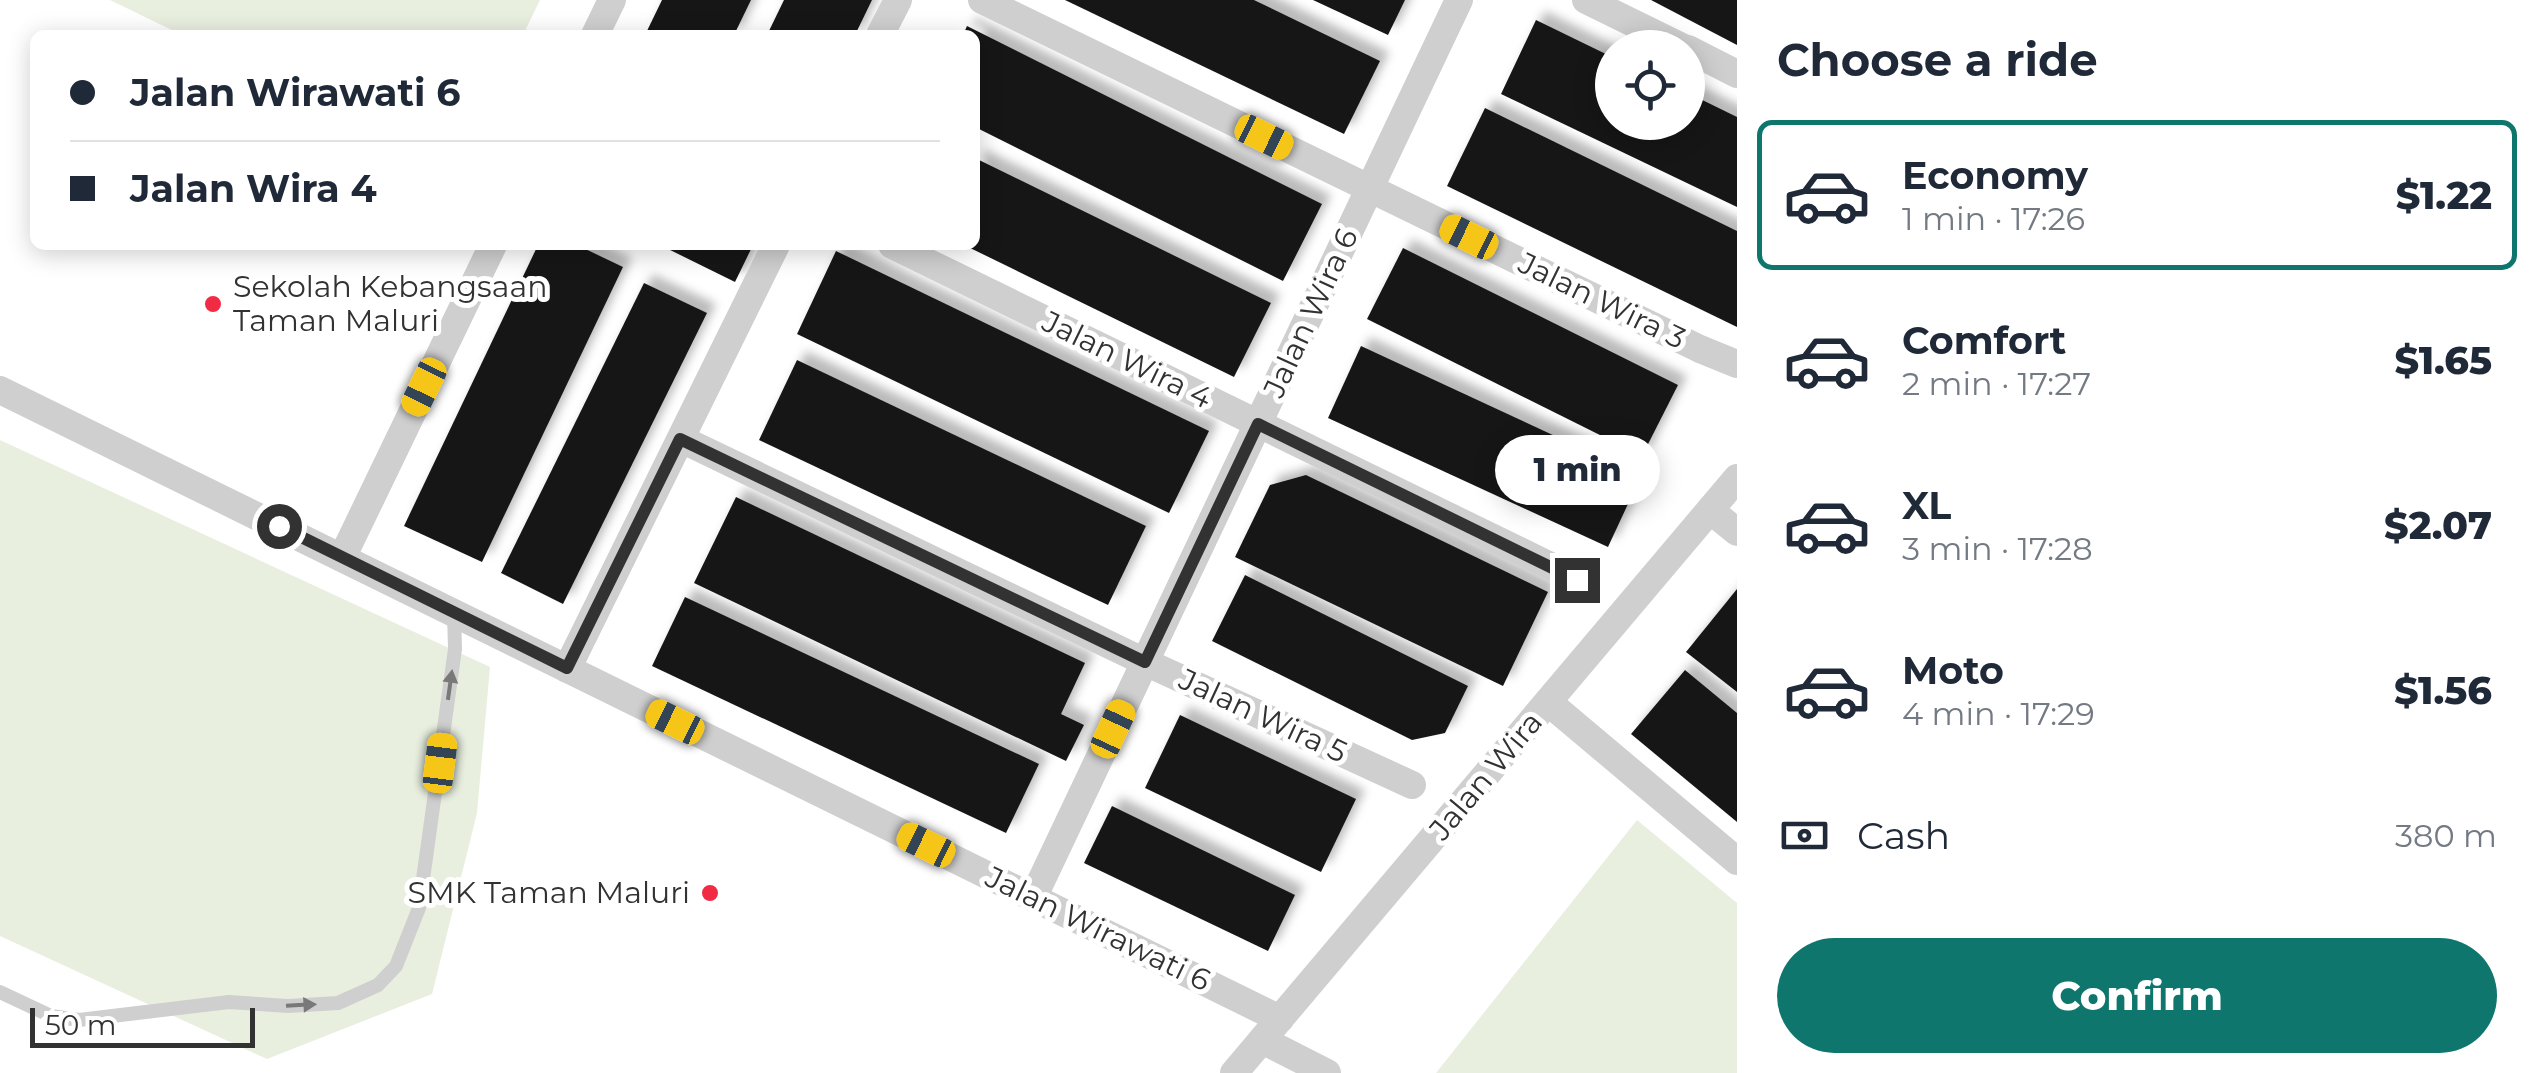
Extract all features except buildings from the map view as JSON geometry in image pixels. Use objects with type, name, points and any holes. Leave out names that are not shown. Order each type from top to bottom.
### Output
[{"type":"street","points":[[598,30],[612,0]]},
{"type":"street","points":[[883,30],[898,0]]},
{"type":"street","name":"Jalan Wira 3","points":[[982,0],[1682,341],[1737,364]]},
{"type":"street","name":"Jalan Wira 6","points":[[1034,898],[1459,0]]},
{"type":"street","points":[[1586,0],[1648,30]]},
{"type":"street","points":[[1705,58],[1737,74]]},
{"type":"street","points":[[342,558],[486,250]]},
{"type":"street","points":[[567,668],[774,250]]},
{"type":"street","name":"Jalan Wira 4","points":[[902,250],[1577,580]]},
{"type":"street","name":"Jalan Wirawati 6","points":[[0,390],[1034,898],[1271,1030],[1327,1073]]},
{"type":"street","name":"Jalan Wira 5","points":[[680,439],[1412,785]]},
{"type":"street","name":"Jalan Wira","points":[[1234,1073],[1737,478]]},
{"type":"street","points":[[1710,510],[1737,532]]},
{"type":"street","points":[[1548,702],[1737,861]]},
{"type":"lane","points":[[0,992],[51,1016],[80,1020],[229,1002],[288,1006],[338,1002],[378,985],[396,966],[418,908],[455,649],[454,613]]},
{"type":"green space","points":[[110,0],[540,0],[525,30],[172,30]]},
{"type":"green space","points":[[0,440],[490,667],[477,813],[432,994],[267,1059],[0,936]]},
{"type":"green space","points":[[1637,820],[1737,903],[1737,1073],[1436,1073]]},
{"type":"place","name":"Sekolah Kebangsaan Taman Maluri","points":[[213,304]]},
{"type":"place","name":"SMK Taman Maluri","points":[[710,893]]},
{"type":"route","points":[[279,526],[567,668],[680,439],[1145,662],[1258,424],[1577,580]]}]
